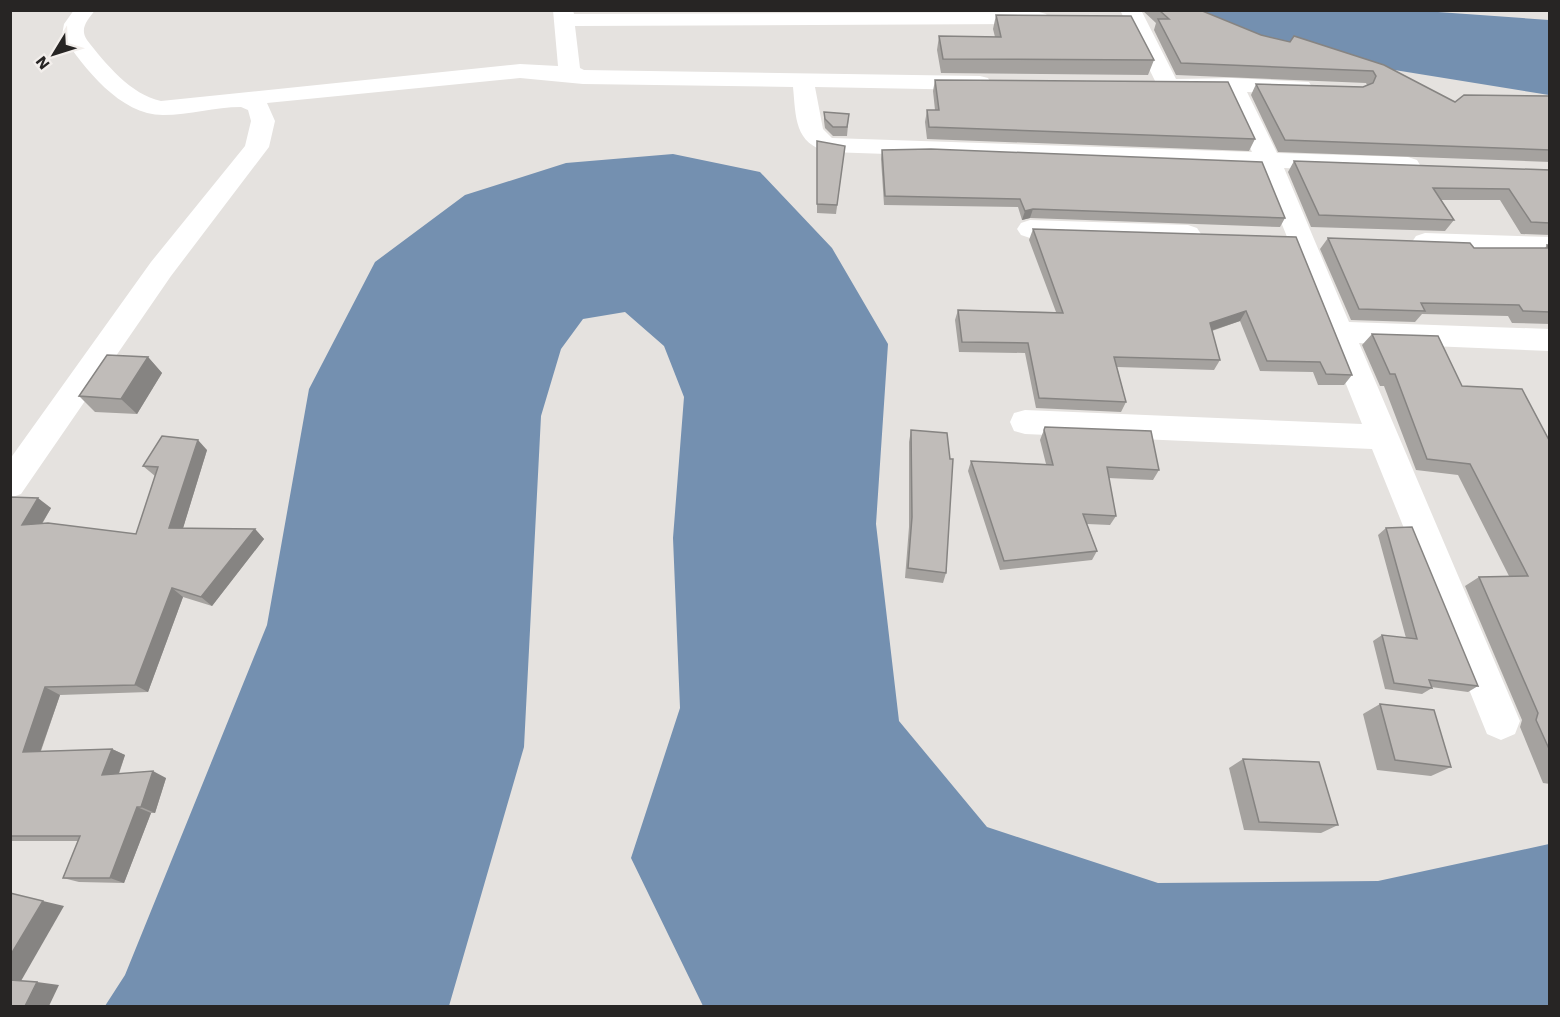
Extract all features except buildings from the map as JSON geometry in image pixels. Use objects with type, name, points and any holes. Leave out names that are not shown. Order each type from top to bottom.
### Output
[{"type":"street","points":[[85,10],[75,24],[73,35],[86,56],[145,105],[166,108],[520,71],[573,74],[596,79],[1003,83]]},
{"type":"street","points":[[573,74],[569,68],[563,15],[1063,18]]},
{"type":"street","points":[[1125,15],[1167,84]]},
{"type":"street","points":[[803,81],[813,136],[822,144],[829,145],[1436,166]]},
{"type":"street","points":[[1144,84],[1322,88]]},
{"type":"street","points":[[1232,85],[1268,159],[1501,721]]},
{"type":"street","points":[[10,485],[161,269],[257,147],[264,129],[264,114],[259,106],[239,99]]},
{"type":"street","points":[[1030,229],[1218,236]]},
{"type":"street","points":[[1395,241],[1550,246]]},
{"type":"street","points":[[1338,332],[1550,340]]},
{"type":"street","points":[[1025,422],[1382,437]]},
{"type":"water","points":[[1410,10],[1549,20],[1549,95],[1345,62],[1196,18],[1184,11]]},
{"type":"water","points":[[673,154],[760,172],[832,248],[888,344],[876,524],[899,721],[987,827],[1158,883],[1378,881],[1549,844],[1549,1006],[703,1006],[631,858],[680,708],[673,538],[684,397],[664,346],[625,312],[583,319],[561,349],[541,416],[524,747],[449,1006],[105,1006],[125,975],[267,625],[309,389],[375,262],[465,195],[566,163]]}]
